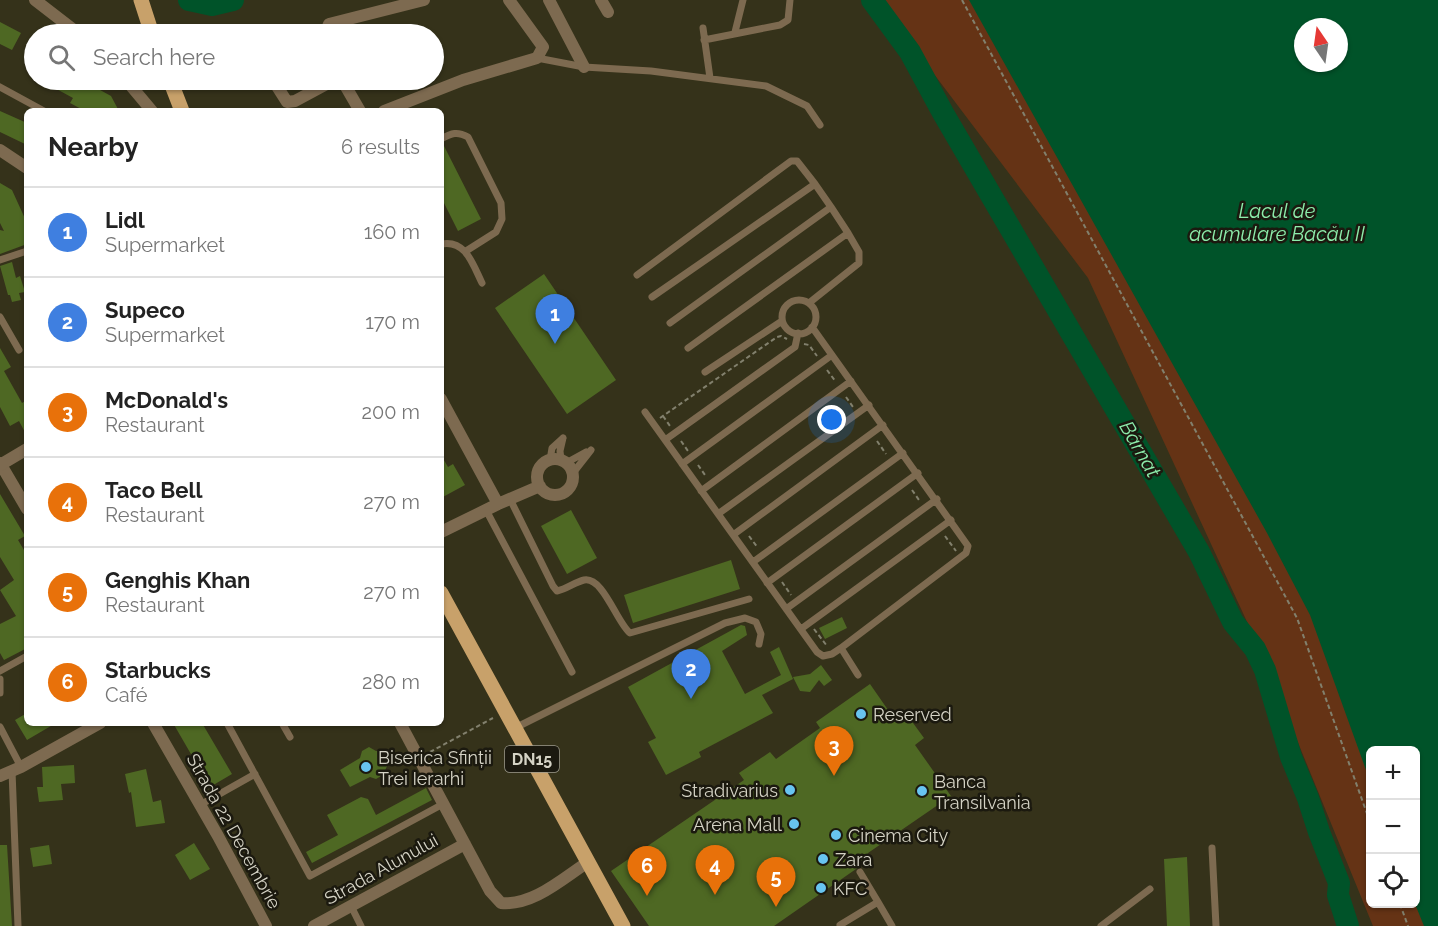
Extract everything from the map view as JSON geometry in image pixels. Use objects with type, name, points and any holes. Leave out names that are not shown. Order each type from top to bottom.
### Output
[{"type":"main road","points":[[143,8],[149,24]]},
{"type":"main road","points":[[174,90],[181,108]]},
{"type":"main road","name":"DN15","points":[[444,598],[623,926]]},
{"type":"street","points":[[35,0],[66,24]]},
{"type":"street","points":[[329,24],[424,0]]},
{"type":"street","points":[[444,87],[537,58],[543,47],[509,0]]},
{"type":"street","points":[[549,0],[584,67]]},
{"type":"street","points":[[601,0],[608,12]]},
{"type":"street","points":[[134,90],[149,108]]},
{"type":"street","points":[[279,90],[287,102],[295,101],[315,90]]},
{"type":"street","points":[[348,90],[358,108]]},
{"type":"street","points":[[392,108],[438,90]]},
{"type":"street","points":[[0,150],[24,166]]},
{"type":"street","points":[[444,404],[484,476],[492,507]]},
{"type":"street","points":[[24,451],[0,464],[24,504]]},
{"type":"street","points":[[544,463],[562,464],[572,484],[564,493],[552,495],[540,486],[538,472],[544,463]]},
{"type":"street","points":[[444,531],[540,486]]},
{"type":"street","points":[[11,771],[94,726]]},
{"type":"street","name":"Strada 22 Decembrie","points":[[155,726],[266,926]]},
{"type":"street","name":"Strada Alunului","points":[[402,726],[490,891],[501,903],[512,904],[533,898],[588,862]]},
{"type":"street","name":"Strada Alunului","points":[[314,926],[465,844]]},
{"type":"lane","points":[[735,32],[743,0]]},
{"type":"lane","points":[[704,40],[735,32],[780,25],[788,20],[789,0]]},
{"type":"lane","points":[[703,28],[710,78]]},
{"type":"lane","points":[[537,58],[584,67],[651,71],[766,86],[807,106],[820,125]]},
{"type":"lane","points":[[0,87],[38,108]]},
{"type":"lane","points":[[444,138],[453,133],[468,136],[501,203],[501,219],[496,232],[466,251]]},
{"type":"lane","points":[[637,275],[791,161],[797,161],[831,207],[859,252],[859,262],[809,303]]},
{"type":"lane","points":[[652,297],[815,184]]},
{"type":"lane","points":[[670,323],[831,207]]},
{"type":"lane","points":[[688,348],[848,233]]},
{"type":"lane","points":[[444,242],[466,251],[483,283]]},
{"type":"lane","points":[[0,260],[24,252]]},
{"type":"lane","points":[[800,300],[809,303],[816,317],[812,327],[808,331],[798,333],[788,330],[782,321],[783,311],[789,302],[800,300]]},
{"type":"lane","points":[[0,317],[20,350]]},
{"type":"lane","points":[[705,372],[782,321]]},
{"type":"lane","points":[[645,412],[817,652],[823,656],[832,654],[960,558],[969,546],[812,327]]},
{"type":"lane","points":[[665,440],[795,347],[798,333]]},
{"type":"lane","points":[[682,464],[832,355]]},
{"type":"lane","points":[[701,491],[851,381]]},
{"type":"lane","points":[[718,514],[868,405]]},
{"type":"lane","points":[[733,535],[883,425]]},
{"type":"lane","points":[[753,562],[903,453]]},
{"type":"lane","points":[[767,583],[918,473]]},
{"type":"lane","points":[[510,499],[552,586],[557,591],[585,579],[593,581],[601,588],[624,628],[630,633],[749,599]]},
{"type":"lane","points":[[786,609],[937,499]]},
{"type":"lane","points":[[492,507],[572,672]]},
{"type":"lane","points":[[801,629],[951,520]]},
{"type":"lane","points":[[515,728],[725,623],[745,618],[756,622],[761,634],[759,644]]},
{"type":"lane","points":[[841,648],[858,675]]},
{"type":"lane","points":[[0,671],[24,658]]},
{"type":"lane","points":[[0,679],[0,693]]},
{"type":"lane","points":[[229,726],[310,876],[443,804]]},
{"type":"lane","points":[[284,726],[290,737]]},
{"type":"lane","points":[[0,727],[11,771],[18,926]]},
{"type":"lane","points":[[200,805],[255,774]]},
{"type":"lane","points":[[1212,848],[1216,926]]},
{"type":"lane","points":[[860,872],[892,926]]},
{"type":"lane","points":[[1101,926],[1150,889]]},
{"type":"lane","points":[[840,925],[878,902]]},
{"type":"lane","points":[[351,906],[361,926]]},
{"type":"path","points":[[962,0],[1297,618],[1366,808]]},
{"type":"path","points":[[653,423],[777,337],[782,336],[809,345],[857,413]]},
{"type":"path","points":[[872,434],[892,461]]},
{"type":"path","points":[[906,482],[924,508]]},
{"type":"path","points":[[940,528],[960,558]]},
{"type":"path","points":[[419,758],[506,711]]},
{"type":"path","points":[[1402,908],[1408,926]]},
{"type":"shaded area","name":"Lacul de acumulare Bacău II","points":[[878,0],[1438,0],[1438,926],[1373,926],[1261,652],[1088,278]]},
{"type":"water","name":"Lacul de acumulare Bacău II","points":[[969,0],[1438,0],[1438,926],[1424,926],[1417,908],[1420,908],[1420,746],[1366,746],[1366,770],[1310,615],[1267,533]]},
{"type":"building","points":[[0,22],[21,33],[12,50],[0,44]]},
{"type":"building","points":[[58,90],[100,90],[111,96],[117,108],[79,108],[70,103],[73,98]]},
{"type":"building","points":[[0,111],[24,122],[24,144],[0,132]]},
{"type":"building","points":[[444,146],[481,219],[458,231],[444,203]]},
{"type":"building","points":[[0,183],[12,190],[24,216],[24,245],[0,254],[0,230],[4,231],[0,223]]},
{"type":"building","points":[[12,262],[16,278],[20,276],[24,289],[24,292],[19,293],[21,300],[12,302],[0,266]]},
{"type":"building","points":[[544,274],[616,380],[567,414],[495,308]]},
{"type":"building","points":[[0,348],[11,367],[4,371],[22,403],[24,402],[24,430],[19,421],[10,426],[0,407]]},
{"type":"building","points":[[444,460],[448,467],[453,464],[465,485],[444,496]]},
{"type":"building","points":[[0,494],[24,534],[18,540],[24,550],[24,650],[4,660],[0,653],[0,624],[16,616],[0,590],[14,580],[0,557]]},
{"type":"building","points":[[571,510],[597,558],[567,574],[541,526]]},
{"type":"building","points":[[731,560],[740,589],[633,623],[624,595]]},
{"type":"building","points":[[842,617],[847,628],[825,639],[819,628]]},
{"type":"building","points":[[741,625],[745,626],[747,635],[722,651],[745,694],[781,675],[770,652],[779,647],[793,679],[762,695],[773,713],[699,752],[701,757],[666,775],[648,742],[656,738],[628,687]]},
{"type":"building","points":[[821,665],[832,680],[824,686],[819,680],[810,692],[800,691],[793,677],[810,674]]},
{"type":"building","name":"Arena Mall","points":[[870,684],[895,720],[905,712],[924,738],[915,745],[951,796],[868,853],[869,860],[774,926],[649,926],[611,871],[744,780],[739,773],[770,752],[776,759],[820,728],[816,722]]},
{"type":"building","points":[[24,715],[24,726],[51,726],[27,740],[15,720]]},
{"type":"building","points":[[175,726],[204,726],[232,774],[210,787]]},
{"type":"building","name":"Biserica Sfinții Trei Ierarhi","points":[[369,747],[382,751],[388,756],[388,764],[383,775],[376,779],[370,777],[350,787],[340,770],[360,758],[362,751]]},
{"type":"building","points":[[74,765],[75,783],[61,784],[63,800],[39,802],[37,787],[43,787],[42,767]]},
{"type":"building","points":[[146,769],[153,802],[161,800],[165,823],[136,827],[131,792],[129,793],[125,774]]},
{"type":"building","points":[[426,788],[432,800],[312,863],[306,852],[338,835],[327,815],[361,797],[368,799],[376,815]]},
{"type":"building","points":[[194,843],[210,869],[190,880],[175,855]]},
{"type":"building","points":[[0,845],[7,845],[12,926],[0,926]]},
{"type":"building","points":[[49,845],[52,864],[33,867],[30,848]]},
{"type":"building","points":[[1187,857],[1190,926],[1167,926],[1164,859]]},
{"type":"waterway","name":"Bârnat","points":[[189,0],[212,5],[233,0]]},
{"type":"waterway","name":"Bârnat","points":[[872,0],[910,52],[943,113],[1199,552],[1233,622],[1255,649],[1265,670],[1291,757],[1339,883],[1338,895],[1348,926]]},
{"type":"place","name":"Lidl","points":[[555,344]]},
{"type":"place","name":"Supeco","points":[[691,699]]},
{"type":"place","name":"Reserved","points":[[861,714]]},
{"type":"place","name":"Biserica Sfinții Trei Ierarhi","points":[[366,767]]},
{"type":"place","name":"McDonald's","points":[[834,776]]},
{"type":"place","name":"Stradivarius","points":[[790,790]]},
{"type":"place","name":"Banca Transilvania","points":[[922,791]]},
{"type":"place","name":"Arena Mall","points":[[794,824]]},
{"type":"place","name":"Cinema City","points":[[836,835]]},
{"type":"place","name":"Zara","points":[[823,859]]},
{"type":"place","name":"KFC","points":[[821,888]]},
{"type":"place","name":"Taco Bell","points":[[715,895]]},
{"type":"place","name":"Starbucks","points":[[647,896]]},
{"type":"place","name":"Genghis Khan","points":[[776,907]]}]
